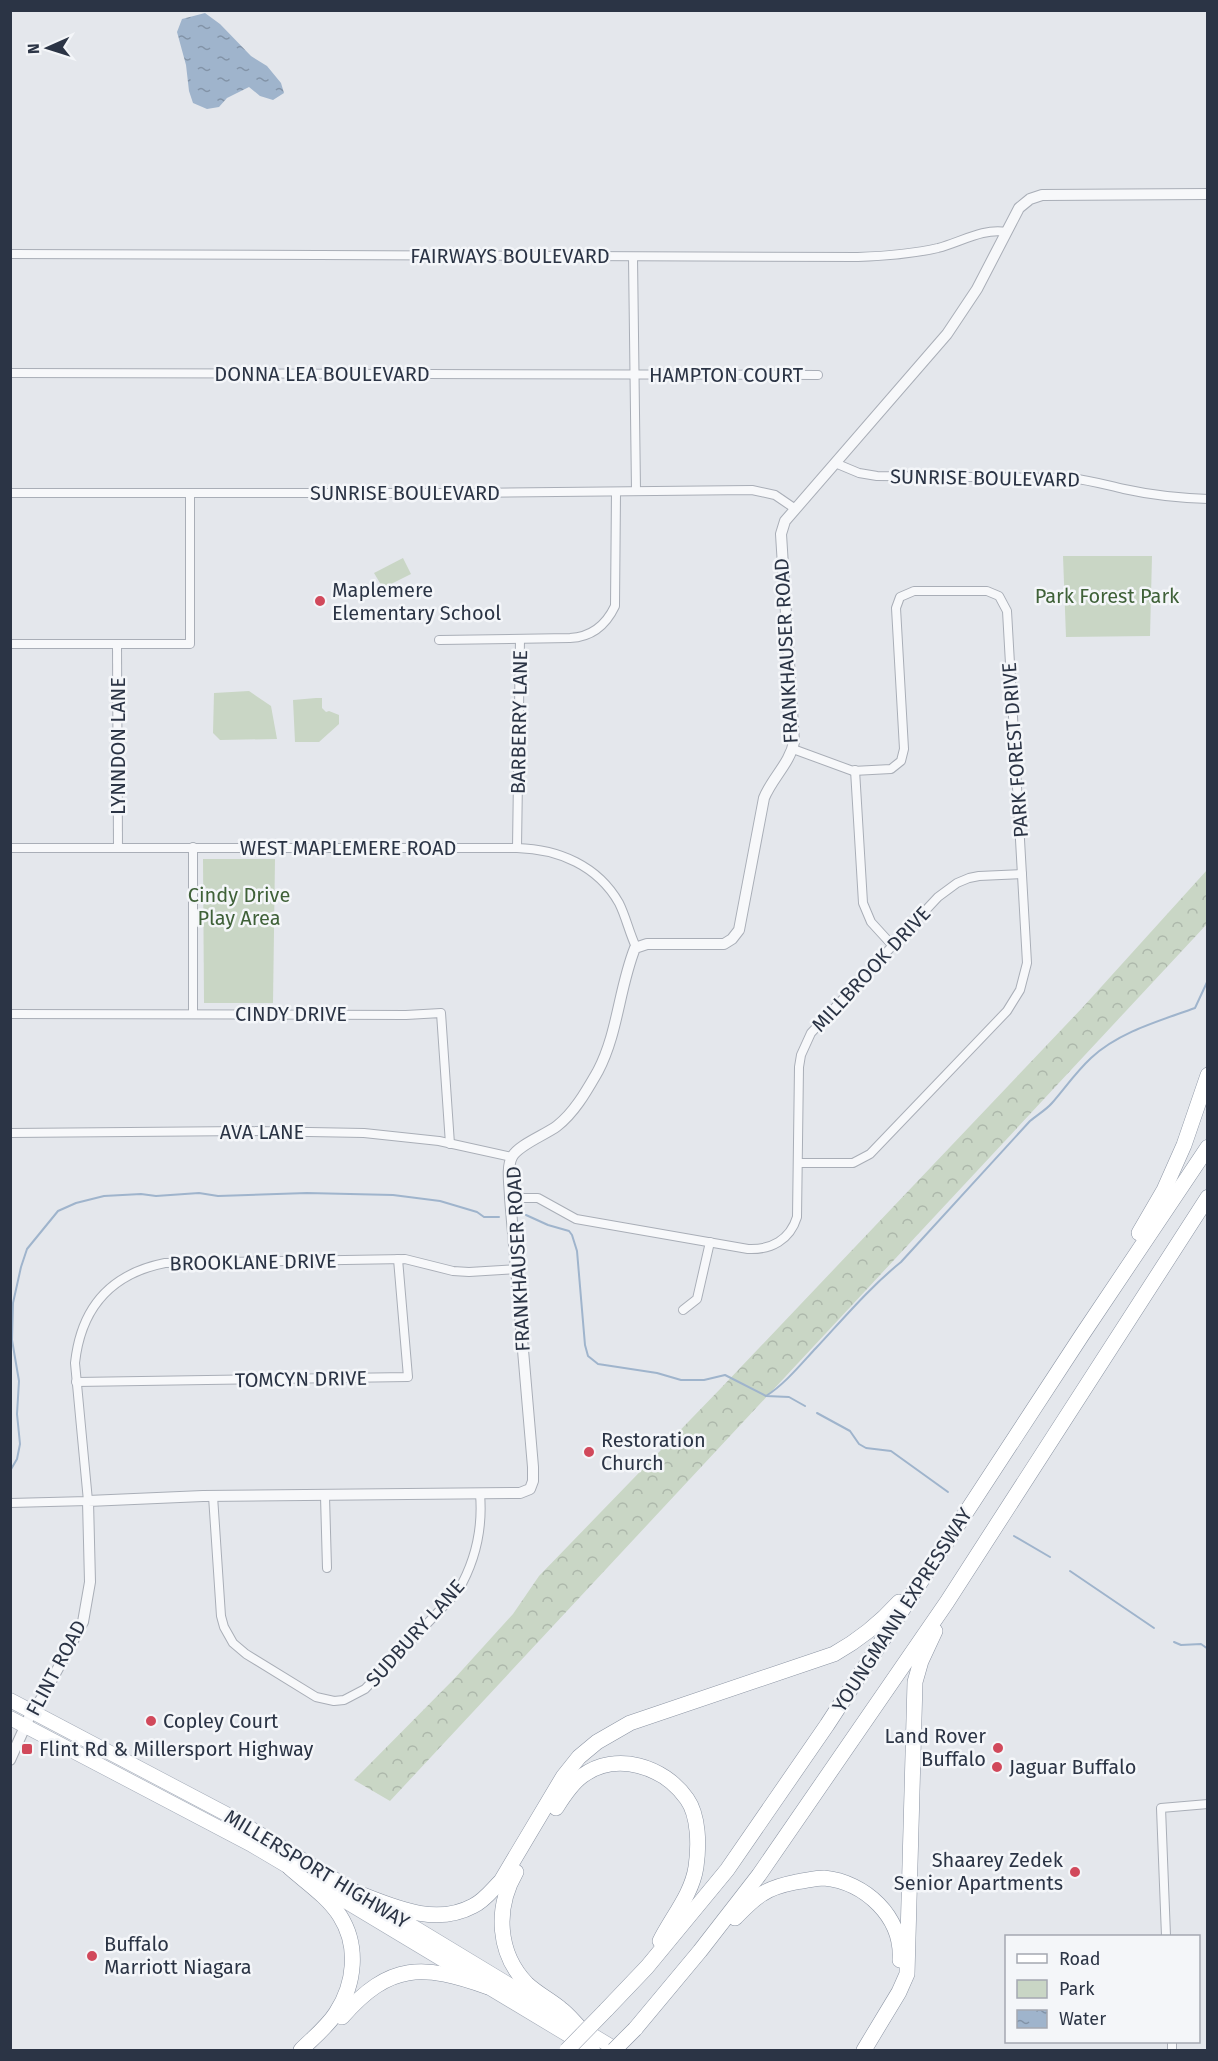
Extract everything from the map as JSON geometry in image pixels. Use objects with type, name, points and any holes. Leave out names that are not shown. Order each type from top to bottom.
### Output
[{"type":"highway","points":[[1082,1335],[1164,1190],[1184,1144],[1208,1075]]},
{"type":"highway","name":"YOUNGMANN EXPRESSWAY","points":[[567,2050],[647,1967],[727,1870],[827,1725],[1208,1147]]},
{"type":"highway","name":"YOUNGMANN EXPRESSWAY","points":[[616,2050],[700,1952],[759,1875],[947,1602],[1208,1197]]},
{"type":"highway","points":[[355,1892],[423,1915],[452,1914],[473,1906],[487,1896],[501,1881],[564,1777],[579,1757],[597,1742],[630,1723],[834,1654],[852,1644],[888,1614],[932,1566]]},
{"type":"highway","points":[[864,2050],[907,1974],[915,1682],[921,1661],[947,1602]]},
{"type":"highway","points":[[581,2029],[562,2010],[542,1997],[526,1982],[513,1965],[504,1944],[501,1923],[502,1904],[508,1886],[573,1784],[584,1775],[615,1763],[631,1763],[652,1769],[671,1781],[688,1800],[697,1828],[696,1867],[693,1880],[647,1967]]},
{"type":"highway","points":[[290,1868],[328,1901],[340,1916],[347,1929],[354,1960],[344,2000],[335,2015],[301,2050]]},
{"type":"highway","points":[[700,1952],[762,1893],[788,1884],[823,1878],[854,1886],[878,1902],[892,1923],[900,1950],[897,1972],[891,1988],[854,2050]]},
{"type":"highway","points":[[312,2050],[360,1996],[404,1972],[437,1972],[457,1976],[488,1987]]},
{"type":"main road","name":"MILLERSPORT HIGHWAY","points":[[10,1700],[206,1802],[616,2050]]},
{"type":"main road","name":"MILLERSPORT HIGHWAY","points":[[10,1718],[249,1844],[593,2050]]},
{"type":"street","name":"FRANKHAUSER ROAD","points":[[10,1503],[213,1496],[523,1493],[530,1489],[533,1481],[510,1198],[512,1157],[518,1150],[559,1125],[590,1084],[611,1038],[636,946],[722,944],[730,941],[740,927],[764,798],[793,749],[781,534],[783,523],[947,334],[977,289],[1021,206],[1042,195],[1208,195]]},
{"type":"street","name":"FAIRWAYS BOULEVARD","points":[[10,254],[882,256],[937,248],[994,230],[1006,232]]},
{"type":"street","points":[[633,257],[636,491]]},
{"type":"street","name":"DONNA LEA BOULEVARD","points":[[10,373],[634,376]]},
{"type":"street","name":"HAMPTON COURT","points":[[634,376],[818,375]]},
{"type":"street","name":"SUNRISE BOULEVARD","points":[[835,463],[859,473],[877,476],[1079,479],[1184,499],[1208,499]]},
{"type":"street","name":"SUNRISE BOULEVARD","points":[[10,493],[752,490],[775,495],[794,508]]},
{"type":"street","name":"BARBERRY LANE","points":[[517,848],[520,639],[576,638],[593,632],[608,619],[615,606],[616,492]]},
{"type":"street","points":[[10,644],[190,644],[190,493]]},
{"type":"street","name":"PARK FOREST DRIVE","points":[[793,749],[855,770],[891,769],[902,761],[904,755],[896,608],[900,597],[914,591],[987,591],[994,593],[1005,604],[1027,963],[1020,990],[1007,1011],[870,1154],[853,1162],[798,1163]]},
{"type":"street","points":[[439,640],[520,639]]},
{"type":"street","name":"LYNNDON LANE","points":[[117,644],[118,848]]},
{"type":"street","points":[[855,770],[863,903],[871,922],[892,945]]},
{"type":"street","points":[[193,847],[193,1014]]},
{"type":"street","name":"WEST MAPLEMERE ROAD","points":[[10,848],[533,849],[555,853],[577,862],[601,880],[618,902],[636,946]]},
{"type":"street","name":"MILLBROOK DRIVE","points":[[510,1198],[538,1198],[576,1220],[710,1242],[758,1249],[782,1240],[794,1225],[797,1217],[799,1067],[805,1044],[811,1033],[938,897],[957,883],[979,876],[1022,874]]},
{"type":"street","name":"CINDY DRIVE","points":[[10,1014],[441,1013],[450,1143]]},
{"type":"street","name":"AVA LANE","points":[[10,1133],[325,1132],[388,1134],[450,1143],[512,1157]]},
{"type":"street","points":[[683,1310],[696,1299],[710,1242]]},
{"type":"street","name":"BROOKLANE DRIVE","points":[[88,1501],[76,1382],[77,1345],[86,1318],[93,1306],[113,1285],[137,1270],[165,1263],[398,1259],[453,1271],[517,1269]]},
{"type":"street","name":"TOMCYN DRIVE","points":[[76,1382],[408,1377],[398,1259]]},
{"type":"street","name":"SUDBURY LANE","points":[[213,1496],[221,1616],[228,1635],[242,1651],[306,1691],[316,1697],[334,1701],[353,1697],[365,1689],[458,1591],[477,1547],[480,1528],[480,1494]]},
{"type":"street","points":[[325,1496],[327,1568]]},
{"type":"street","name":"FLINT ROAD","points":[[10,1760],[32,1711],[42,1698],[82,1622],[87,1604],[91,1564],[88,1501]]},
{"type":"street","points":[[1166,1935],[1161,1808],[1208,1804]]},
{"type":"green space","name":"Park Forest Park","points":[[1063,556],[1152,556],[1150,636],[1066,637]]},
{"type":"green space","points":[[403,558],[411,574],[383,588],[374,573]]},
{"type":"green space","points":[[249,691],[271,706],[277,739],[220,740],[213,733],[214,693]]},
{"type":"green space","points":[[322,698],[322,708],[326,712],[339,715],[339,724],[319,742],[295,742],[293,700]]},
{"type":"green space","name":"Cindy Drive Play Area","points":[[203,859],[275,859],[273,1003],[204,1003]]},
{"type":"green space","points":[[1207,870],[1207,924],[390,1801],[354,1780],[454,1679],[513,1614],[539,1576],[1083,1007]]},
{"type":"water","points":[[205,13],[220,24],[251,56],[267,66],[281,83],[284,93],[273,100],[260,96],[249,87],[227,98],[219,107],[207,109],[193,103],[177,32],[182,19]]},
{"type":"waterway","points":[[766,1396],[786,1380],[868,1292],[901,1262],[1030,1121],[1052,1103],[1091,1058],[1127,1034],[1195,1008],[1208,980]]},
{"type":"waterway","points":[[10,1471],[17,1459],[20,1444],[17,1414],[19,1381],[12,1340],[13,1303],[27,1249],[58,1211],[76,1203],[104,1196],[307,1193],[393,1195],[440,1201],[477,1212],[484,1217],[499,1217]]},
{"type":"waterway","points":[[526,1215],[569,1231],[572,1235],[577,1251],[585,1345],[588,1356],[598,1364],[657,1373],[681,1380],[704,1380],[725,1375],[766,1396],[789,1397],[805,1406]]},
{"type":"waterway","points":[[817,1413],[850,1431],[859,1444],[866,1448],[891,1451],[948,1492]]},
{"type":"waterway","points":[[1014,1536],[1050,1557]]},
{"type":"waterway","points":[[1070,1571],[1154,1628]]},
{"type":"waterway","points":[[1174,1642],[1181,1645],[1201,1644],[1208,1649]]},
{"type":"place","name":"Maplemere Elementary School","points":[[320,601]]},
{"type":"place","name":"Restoration Church","points":[[589,1452]]},
{"type":"place","name":"Copley Court","points":[[151,1721]]},
{"type":"place","name":"Land Rover Buffalo","points":[[998,1748]]},
{"type":"place","name":"Flint Rd & Millersport Highway","points":[[27,1749]]},
{"type":"place","name":"Jaguar Buffalo","points":[[997,1767]]},
{"type":"place","name":"Shaarey Zedek Senior Apartments","points":[[1075,1872]]},
{"type":"place","name":"Buffalo Marriott Niagara","points":[[92,1956]]}]
